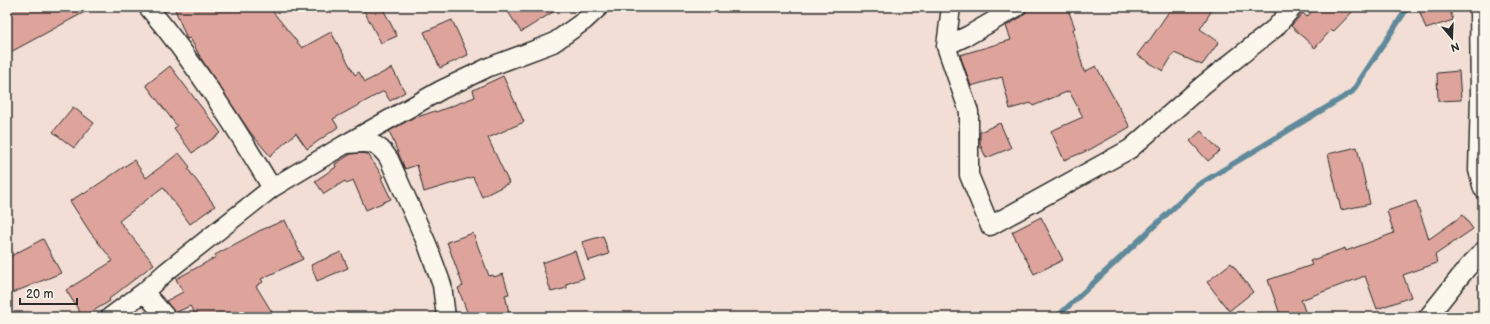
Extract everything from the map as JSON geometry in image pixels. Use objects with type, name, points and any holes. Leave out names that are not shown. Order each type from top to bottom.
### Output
[{"type":"street","points":[[148,7],[198,71],[240,135],[272,188]]},
{"type":"street","points":[[950,7],[946,46],[969,112],[969,175],[990,226],[1130,149],[1203,85],[1274,28],[1293,7]]},
{"type":"street","points":[[946,46],[969,35],[1017,7]]},
{"type":"street","points":[[1478,7],[1480,97],[1478,170],[1483,189]]},
{"type":"street","points":[[110,317],[144,292],[166,272],[272,188],[441,90],[489,67],[553,42],[584,21],[594,8]]},
{"type":"street","points":[[344,145],[366,142],[377,145],[389,159],[427,244],[442,285],[446,317]]},
{"type":"street","points":[[1428,317],[1467,268],[1483,251]]},
{"type":"street","points":[[144,292],[166,317]]},
{"type":"building","points":[[7,7],[94,7],[7,54]]},
{"type":"building","points":[[174,7],[269,7],[302,48],[331,32],[355,75],[359,72],[365,82],[392,68],[405,92],[390,101],[384,91],[333,119],[338,127],[307,149],[296,133],[270,156],[250,132],[202,60],[190,38],[187,39]]},
{"type":"building","points":[[362,7],[382,7],[397,36],[381,43]]},
{"type":"building","points":[[505,7],[561,7],[521,32]]},
{"type":"building","points":[[1027,7],[1067,7],[1075,28],[1073,29],[1084,72],[1096,66],[1130,127],[1089,150],[1064,160],[1051,131],[1083,117],[1069,91],[1033,106],[1031,103],[1010,109],[1002,77],[971,86],[960,55],[1011,40],[1006,26],[1023,16]]},
{"type":"building","points":[[1172,7],[1214,7],[1200,29],[1219,42],[1202,65],[1174,53],[1163,71],[1137,55],[1146,43],[1147,44]]},
{"type":"building","points":[[1315,7],[1357,7],[1333,32],[1331,30],[1315,48],[1291,26],[1303,13],[1307,17]]},
{"type":"building","points":[[1418,7],[1449,7],[1453,20],[1426,29]]},
{"type":"building","points":[[452,20],[468,55],[440,68],[424,32]]},
{"type":"building","points":[[170,66],[221,133],[192,153],[174,128],[177,126],[146,85]]},
{"type":"building","points":[[1459,71],[1461,100],[1438,101],[1437,73]]},
{"type":"building","points":[[503,76],[524,122],[488,138],[509,183],[482,197],[473,177],[424,192],[417,165],[405,169],[389,131],[409,120],[435,111],[436,112],[475,97],[473,90]]},
{"type":"building","points":[[73,107],[94,123],[74,148],[53,132]]},
{"type":"building","points":[[1000,123],[1011,148],[986,158],[980,144],[980,132]]},
{"type":"building","points":[[1201,131],[1220,151],[1208,161],[1190,141]]},
{"type":"building","points":[[1357,147],[1370,204],[1341,210],[1328,154]]},
{"type":"building","points":[[179,153],[190,167],[188,169],[215,206],[190,224],[163,187],[119,221],[154,264],[109,299],[110,301],[83,317],[66,290],[113,261],[90,232],[70,201],[83,193],[84,194],[134,160],[146,178]]},
{"type":"building","points":[[351,154],[368,154],[383,177],[381,178],[391,199],[366,210],[353,180],[347,184],[345,181],[324,194],[315,181],[336,167],[335,164]]},
{"type":"building","points":[[1416,201],[1429,239],[1463,215],[1473,229],[1435,255],[1437,263],[1403,275],[1411,297],[1377,309],[1365,276],[1301,300],[1307,317],[1281,317],[1268,280],[1312,265],[1310,261],[1345,248],[1346,251],[1394,233],[1387,211]]},
{"type":"building","points":[[1041,217],[1063,260],[1034,274],[1012,232]]},
{"type":"building","points":[[285,220],[303,259],[261,279],[263,282],[256,286],[275,317],[197,317],[190,306],[175,313],[166,301],[183,292],[176,279],[216,257],[215,255],[259,231]]},
{"type":"building","points":[[473,233],[489,276],[493,275],[494,277],[503,274],[509,294],[505,295],[510,317],[469,317],[458,288],[463,286],[447,242]]},
{"type":"building","points":[[603,236],[609,254],[588,261],[582,242]]},
{"type":"building","points":[[43,239],[61,273],[7,295],[7,258]]},
{"type":"building","points":[[575,251],[584,278],[566,284],[567,288],[551,292],[542,263]]},
{"type":"building","points":[[341,252],[348,268],[317,281],[311,265]]},
{"type":"building","points":[[1231,263],[1253,292],[1229,311],[1207,282]]},
{"type":"waterway","points":[[1057,317],[1198,185],[1352,92],[1408,7]]}]
